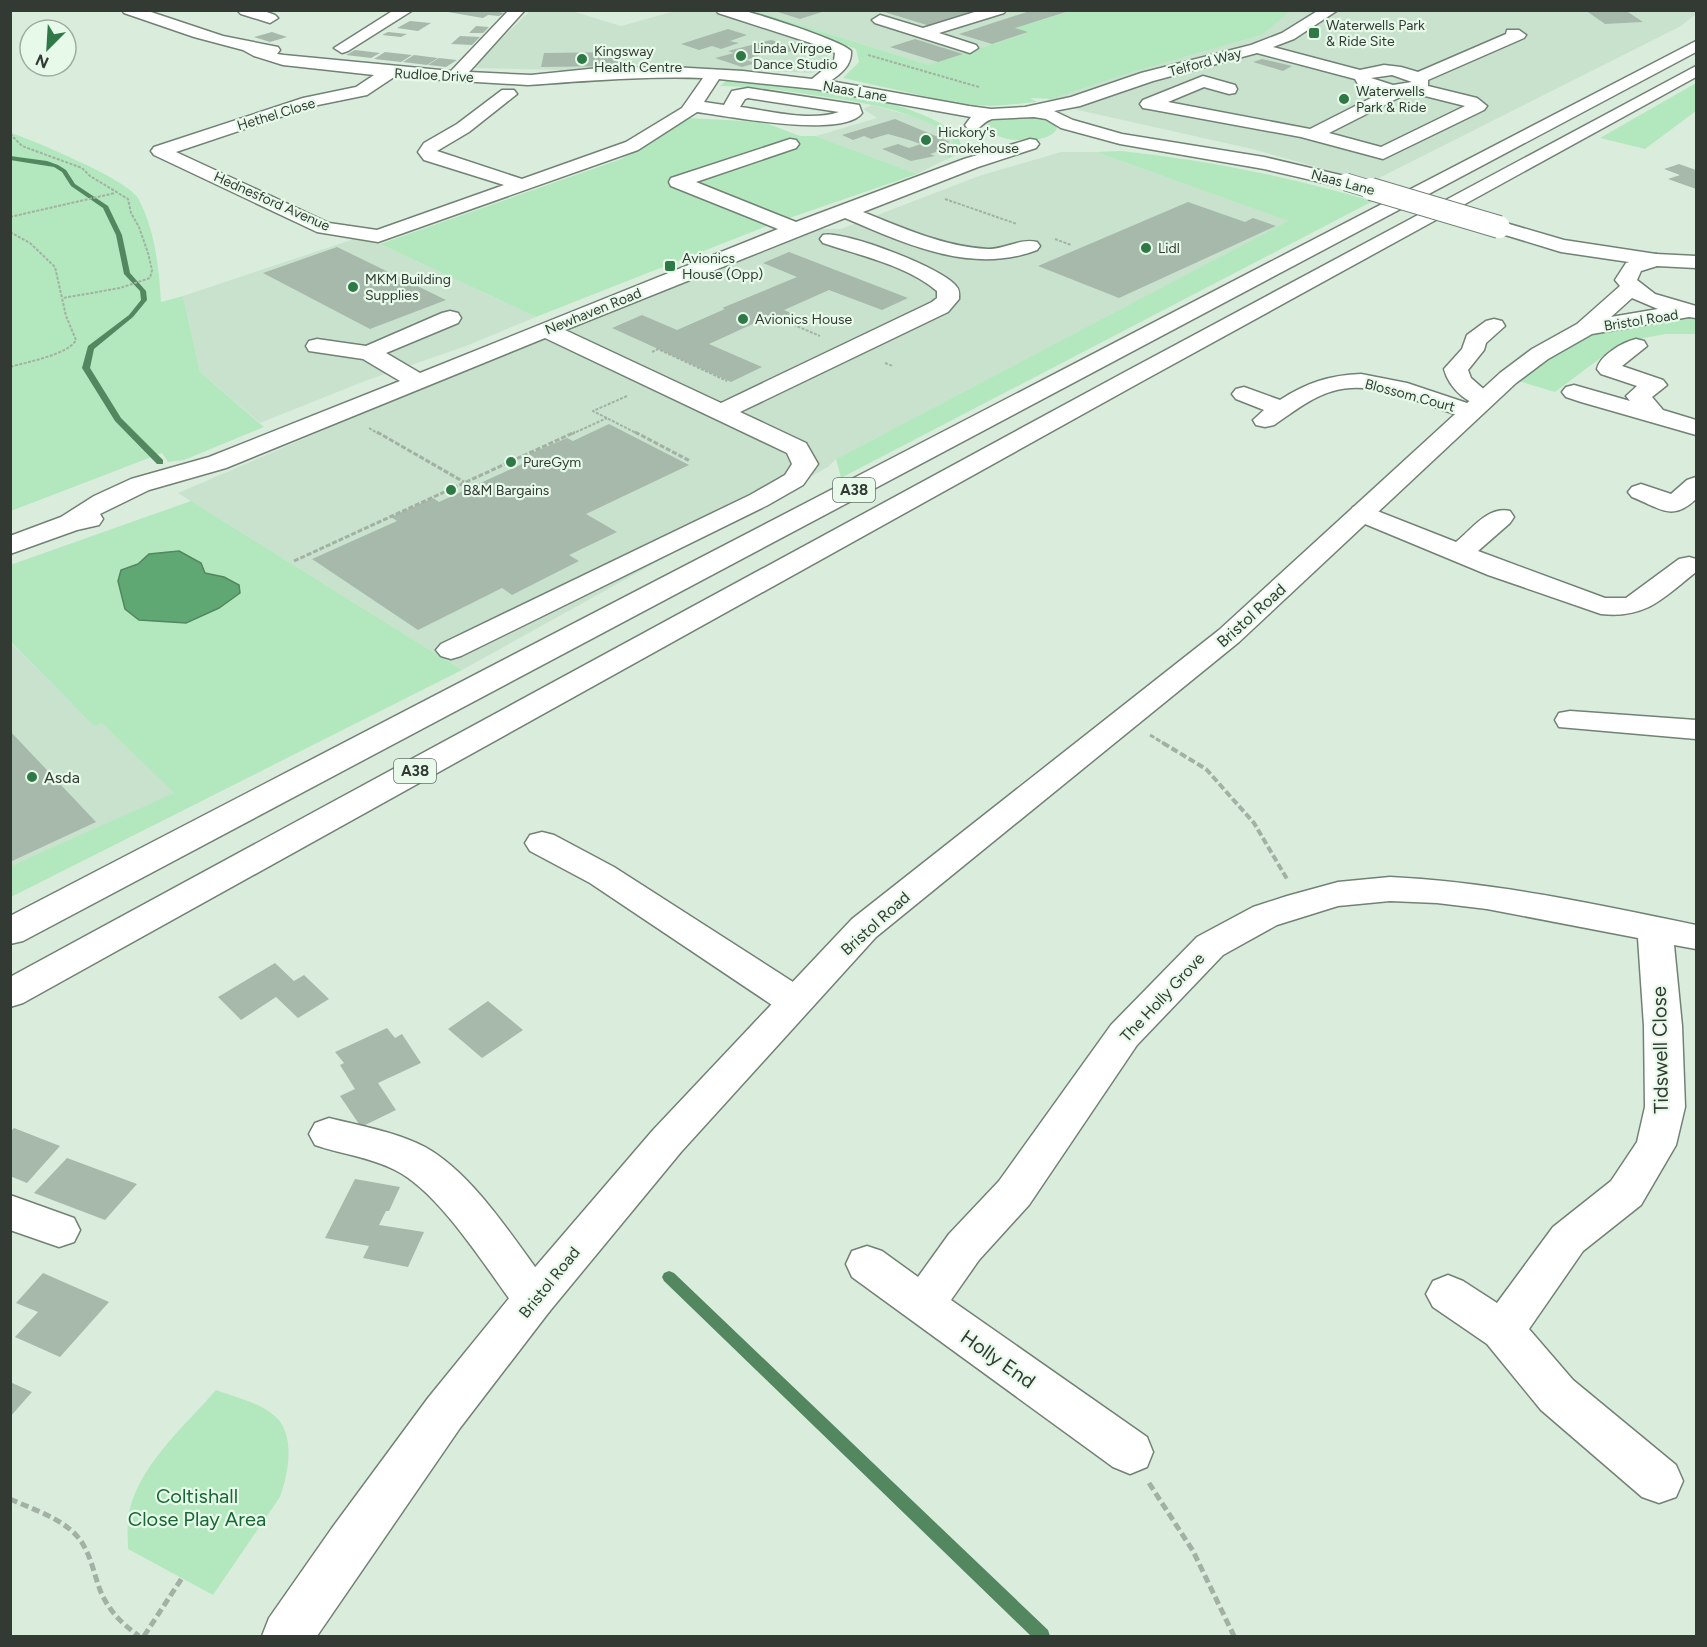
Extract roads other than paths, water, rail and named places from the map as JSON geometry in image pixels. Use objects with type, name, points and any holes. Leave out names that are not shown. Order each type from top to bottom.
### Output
[{"type":"main road","name":"Rudloe Drive","points":[[129,10],[249,47],[261,54],[284,61],[390,72],[528,80],[606,80],[680,74],[815,84]]},
{"type":"main road","points":[[380,42],[349,44],[406,10]]},
{"type":"main road","points":[[456,76],[518,10]]},
{"type":"main road","name":"Naas Lane","points":[[723,10],[838,48],[844,54],[841,64],[815,84]]},
{"type":"main road","points":[[924,33],[999,10]]},
{"type":"main road","name":"Telford Way","points":[[990,114],[1074,102],[1147,77],[1264,46],[1304,28],[1331,10]]},
{"type":"main road","points":[[880,20],[970,48]]},
{"type":"main road","points":[[1314,135],[1427,75],[1518,35],[1513,33]]},
{"type":"main road","points":[[1229,89],[1203,81],[1149,104],[1314,135],[1383,153],[1478,106],[1411,85],[1395,71],[1370,78],[1314,69],[1264,46]]},
{"type":"main road","points":[[1264,46],[1370,78]]},
{"type":"main road","name":"A38","points":[[10,932],[198,836],[1696,46]]},
{"type":"main road","name":"A38","points":[[10,994],[1696,71]]},
{"type":"main road","name":"Hethel Close","points":[[160,151],[309,102],[361,91],[390,72]]},
{"type":"main road","name":"Hednesford Avenue","points":[[160,151],[324,228],[378,236],[632,146],[675,122],[693,106],[713,75]]},
{"type":"main road","name":"Naas Lane","points":[[815,84],[923,106],[990,114]]},
{"type":"main road","points":[[693,106],[809,121],[829,120],[853,113],[853,110],[747,93],[738,95],[730,110]]},
{"type":"main road","points":[[508,94],[455,134],[430,147],[427,152],[431,156],[523,185]]},
{"type":"main road","name":"Telford Way","points":[[1021,111],[1052,133],[1074,102]]},
{"type":"main road","points":[[469,105],[493,106]]},
{"type":"main road","name":"Naas Lane","points":[[923,106],[978,131]]},
{"type":"main road","points":[[971,162],[978,131],[977,121],[990,114]]},
{"type":"main road","points":[[809,121],[811,128],[832,136]]},
{"type":"main road","points":[[978,131],[998,141],[1052,133]]},
{"type":"main road","name":"Naas Lane","points":[[1052,133],[1120,139],[1241,158],[1346,182],[1561,246],[1696,262]]},
{"type":"main road","name":"Newhaven Road","points":[[10,546],[70,523],[109,515],[192,481],[217,463],[418,381],[796,229],[1052,133]]},
{"type":"main road","points":[[790,144],[678,182],[796,229]]},
{"type":"main road","points":[[845,211],[959,252],[988,255],[1010,254],[1030,246]]},
{"type":"main road","points":[[721,412],[940,307],[948,299],[948,290],[941,282],[830,238]]},
{"type":"main road","name":"Naas Lane","points":[[1561,246],[1658,302],[1696,312]]},
{"type":"main road","points":[[1666,260],[1696,252]]},
{"type":"main road","name":"Bristol Road","points":[[287,1636],[444,1413],[534,1299],[667,1141],[794,1001],[864,928],[1229,636],[1508,378],[1540,354],[1585,329],[1628,284],[1633,267],[1666,260]]},
{"type":"main road","name":"Bristol Road","points":[[1585,329],[1635,319],[1696,312]]},
{"type":"main road","points":[[369,353],[392,341],[452,319]]},
{"type":"main road","points":[[1477,406],[1467,387],[1457,376],[1456,369],[1473,350],[1475,340],[1494,326]]},
{"type":"main road","points":[[451,650],[759,500],[794,480],[805,464],[798,448],[546,330]]},
{"type":"main road","points":[[317,346],[369,353],[418,381]]},
{"type":"main road","points":[[1635,346],[1610,364],[1609,369],[1655,385],[1638,396],[1654,414]]},
{"type":"main road","name":"Blossom Court","points":[[1244,394],[1274,414],[1324,385],[1357,381],[1477,406]]},
{"type":"main road","points":[[1574,392],[1696,428]]},
{"type":"main road","points":[[1641,492],[1675,505],[1696,485]]},
{"type":"main road","points":[[1362,513],[1460,554],[1602,606],[1620,608],[1635,605],[1689,565]]},
{"type":"main road","points":[[1460,554],[1502,517]]},
{"type":"main road","points":[[1570,720],[1694,736]]},
{"type":"main road","points":[[542,843],[602,875],[794,1001]]},
{"type":"main road","name":"The Holly Grove","points":[[923,1305],[964,1247],[1014,1193],[1124,1035],[1210,945],[1264,916],[1338,894],[1390,890],[1437,891],[1487,897],[1696,937]]},
{"type":"main road","name":"Tidswell Close","points":[[1503,1330],[1568,1239],[1626,1193],[1656,1145],[1665,1107],[1663,1026],[1655,928]]},
{"type":"main road","points":[[329,1134],[379,1146],[411,1159],[450,1188],[534,1299]]},
{"type":"main road","points":[[10,1212],[58,1230]]},
{"type":"main road","name":"Holly End","points":[[867,1264],[1130,1452]]},
{"type":"main road","points":[[1448,1294],[1503,1330],[1557,1395],[1659,1481]]},
{"type":"waterway","points":[[10,158],[56,166],[64,171],[73,185],[106,207],[119,235],[127,274],[143,291],[144,300],[131,316],[91,348],[86,368],[118,419],[160,462]]},
{"type":"waterway","points":[[669,1277],[1042,1636]]},
{"type":"place","name":"Waterwells Park & Ride Site","points":[[1314,33]]},
{"type":"place","name":"Linda Virgoe Dance Studio","points":[[741,56]]},
{"type":"place","name":"Kingsway Health Centre","points":[[582,59]]},
{"type":"place","name":"Waterwells Park & Ride","points":[[1344,99]]},
{"type":"place","name":"Hickory's Smokehouse","points":[[926,140]]},
{"type":"place","name":"Lidl","points":[[1146,248]]},
{"type":"place","name":"Avionics House (Opp)","points":[[670,266]]},
{"type":"place","name":"MKM Building Supplies","points":[[353,287]]},
{"type":"place","name":"Avionics House","points":[[743,319]]},
{"type":"place","name":"PureGym","points":[[511,462]]},
{"type":"place","name":"B&M Bargains","points":[[451,490]]},
{"type":"place","name":"Asda","points":[[32,777]]},
{"type":"park label","name":"Coltishall Close Play Area","points":[[197,1508]]}]
